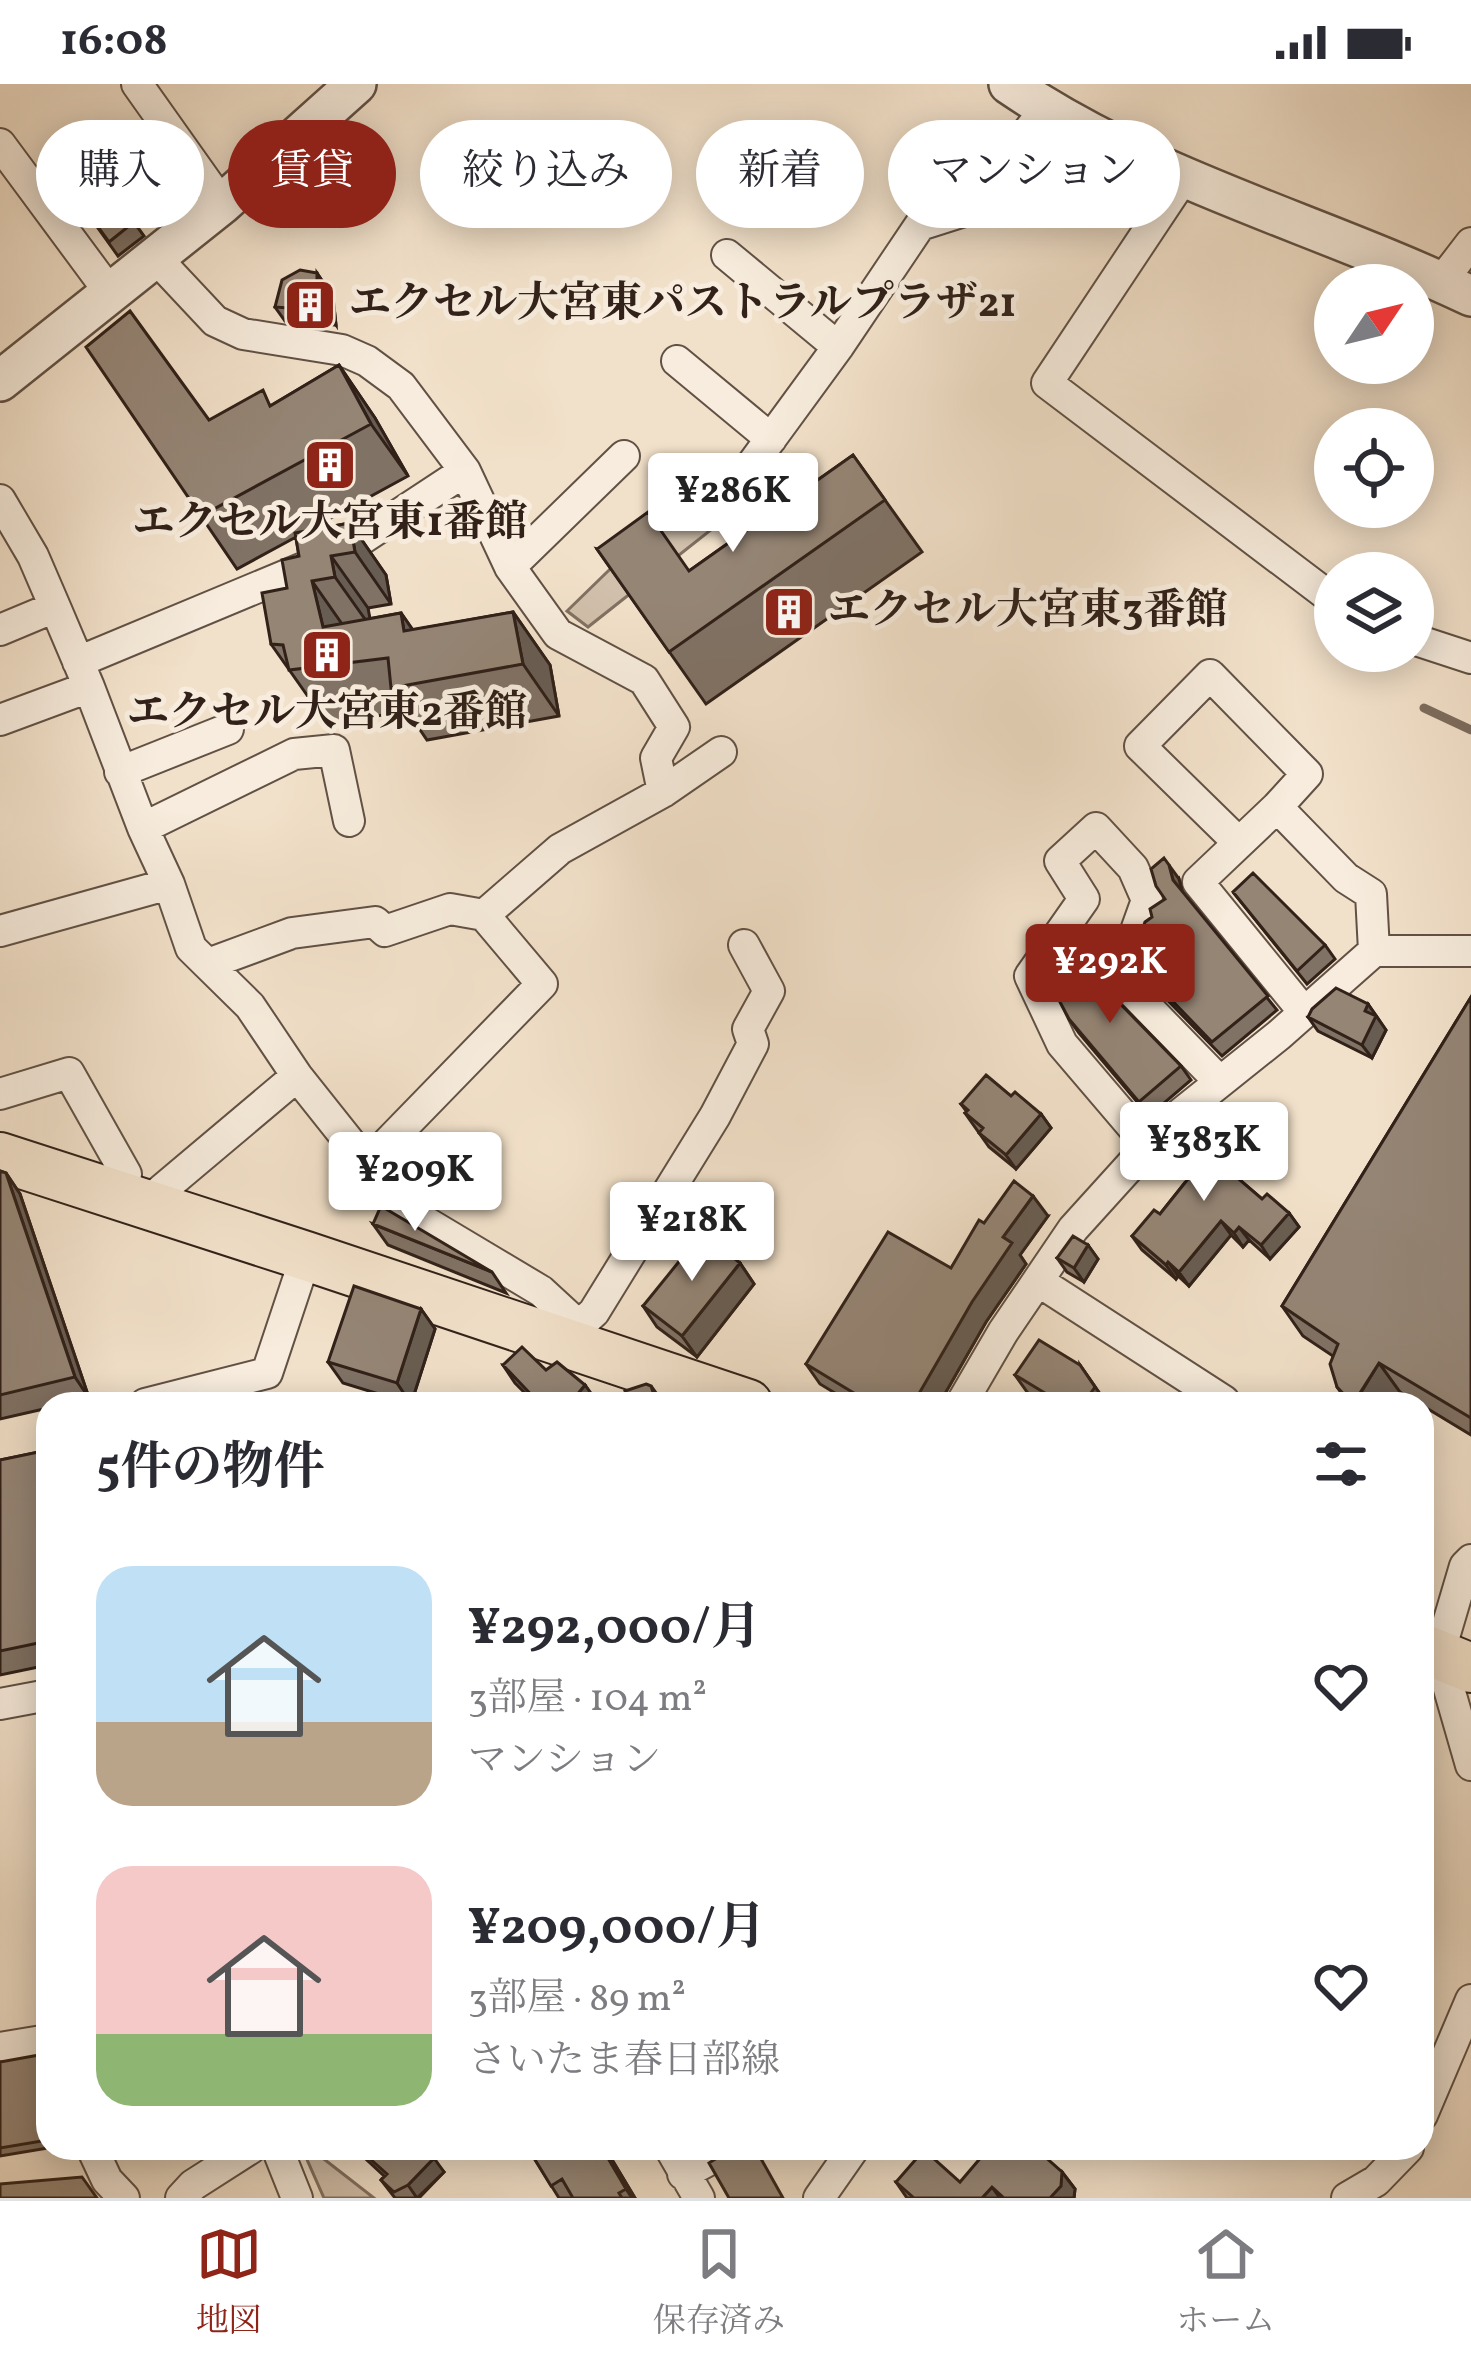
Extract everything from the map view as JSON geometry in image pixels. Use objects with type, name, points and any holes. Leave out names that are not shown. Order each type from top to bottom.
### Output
[{"type":"main road","points":[[0,1157],[306,1256],[576,1335],[718,1392]]},
{"type":"street","points":[[137,84],[222,204]]},
{"type":"street","points":[[0,382],[222,204],[356,84]]},
{"type":"street","points":[[1009,84],[1135,157],[1456,289],[1471,243]]},
{"type":"street","points":[[726,500],[920,225],[964,211],[1046,109]]},
{"type":"street","points":[[0,145],[111,294]]},
{"type":"street","points":[[1184,177],[1047,383],[1314,585]]},
{"type":"street","points":[[727,255],[838,347]]},
{"type":"street","points":[[154,257],[215,321],[243,334],[342,350],[367,361],[401,386],[465,471],[510,567],[558,634],[644,680],[674,727],[656,758],[664,792]]},
{"type":"street","points":[[677,361],[771,439]]},
{"type":"street","points":[[510,567],[624,456]]},
{"type":"street","points":[[0,720],[342,552],[465,471]]},
{"type":"street","points":[[0,500],[33,556],[84,675],[191,948],[250,1006],[297,1076],[402,1208],[541,1291],[576,1335],[715,1116],[753,1045],[748,1028],[770,991],[745,945]]},
{"type":"street","points":[[0,630],[55,607]]},
{"type":"street","points":[[1434,646],[1471,658]]},
{"type":"street","points":[[1239,842],[1140,746],[1210,675],[1307,774],[1277,807],[1198,882],[1304,1012]]},
{"type":"street","points":[[120,772],[228,729]]},
{"type":"street","points":[[142,828],[294,754],[334,750],[349,821]]},
{"type":"street","points":[[484,915],[560,849],[664,792],[721,752]]},
{"type":"street","points":[[1277,807],[1346,878],[1371,894],[1374,951]]},
{"type":"street","points":[[1149,1146],[1062,1044],[1030,976],[1084,899],[1060,861],[1096,827],[1133,868],[1147,900],[1119,978],[1220,1082]]},
{"type":"street","points":[[0,931],[169,884]]},
{"type":"street","points":[[208,964],[292,933],[375,922],[385,931],[450,909],[484,915],[542,984],[368,1164]]},
{"type":"street","points":[[968,1392],[1073,1229],[1169,1123],[1374,951],[1471,951]]},
{"type":"street","points":[[0,1094],[69,1072],[126,1174],[134,1201],[297,1076]]},
{"type":"street","points":[[191,1392],[267,1372],[306,1256]]},
{"type":"street","points":[[1038,1281],[1210,1392]]},
{"type":"street","points":[[1471,1560],[1465,1566],[1444,1656],[1471,1765]]},
{"type":"street","points":[[0,1704],[36,1697]]},
{"type":"street","points":[[1434,2087],[1471,2000]]},
{"type":"street","points":[[0,2048],[36,2042]]},
{"type":"street","points":[[98,2160],[107,2180],[124,2198]]},
{"type":"street","points":[[181,2198],[232,2160]]},
{"type":"street","points":[[282,2160],[297,2198]]},
{"type":"street","points":[[819,2198],[846,2160]]},
{"type":"street","points":[[1346,2198],[1376,2181],[1396,2160]]},
{"type":"shaded area","points":[[708,493],[731,514],[588,627],[567,611],[679,502],[691,510]]},
{"type":"shaded area","points":[[307,2160],[325,2160],[374,2198],[324,2198]]},
{"type":"building","points":[[99,228],[126,228],[109,242]]},
{"type":"building","points":[[300,270],[317,273],[326,311],[275,307],[282,280]]},
{"type":"building","points":[[130,311],[209,420],[263,390],[270,406],[339,365],[371,424],[201,516],[86,347]]},
{"type":"building","points":[[853,455],[885,500],[669,652],[597,549],[648,512],[689,571]]},
{"type":"building","points":[[350,523],[355,552],[331,556],[335,577],[312,581],[323,627],[401,613],[404,631],[513,612],[523,664],[391,688],[388,658],[289,670],[283,645],[271,644],[262,593],[287,588],[282,560],[299,556],[295,533]]},
{"type":"building","points":[[1164,858],[1173,880],[1268,996],[1212,1042],[1132,959],[1145,922],[1152,917],[1150,909],[1165,899],[1151,869]]},
{"type":"building","points":[[1253,873],[1325,945],[1297,971],[1233,892]]},
{"type":"building","points":[[1059,941],[1090,961],[1095,978],[1181,1066],[1139,1102],[1060,1002],[1076,988],[1043,964]]},
{"type":"building","points":[[1336,988],[1368,1004],[1365,1011],[1376,1016],[1362,1045],[1308,1017]]},
{"type":"building","points":[[1471,997],[1471,1418],[1379,1363],[1361,1392],[1342,1392],[1330,1364],[1338,1344],[1282,1306]]},
{"type":"building","points":[[986,1075],[1041,1114],[1006,1155],[979,1133],[983,1128],[961,1104]]},
{"type":"building","points":[[1180,1117],[1213,1157],[1262,1199],[1267,1194],[1289,1213],[1261,1245],[1239,1227],[1234,1233],[1221,1221],[1179,1272],[1132,1236],[1154,1210],[1160,1214],[1188,1179],[1160,1146],[1169,1139],[1164,1133]]},
{"type":"building","points":[[0,1171],[6,1173],[75,1377],[0,1395]]},
{"type":"building","points":[[1014,1181],[1033,1196],[1003,1237],[1012,1243],[920,1392],[852,1392],[806,1364],[888,1232],[951,1268],[979,1220],[984,1223]]},
{"type":"building","points":[[381,1206],[492,1272],[373,1224]]},
{"type":"building","points":[[703,1232],[740,1263],[682,1336],[643,1306]]},
{"type":"building","points":[[1073,1236],[1088,1245],[1074,1268],[1057,1258]]},
{"type":"building","points":[[354,1286],[421,1309],[397,1383],[328,1362]]},
{"type":"building","points":[[1039,1340],[1080,1365],[1095,1387],[1091,1392],[1043,1392],[1015,1375]]},
{"type":"building","points":[[522,1347],[546,1370],[557,1362],[585,1385],[579,1392],[529,1392],[503,1365]]},
{"type":"building","points":[[646,1384],[653,1392],[625,1392]]},
{"type":"building","points":[[36,1452],[36,1644],[0,1651],[0,1460]]},
{"type":"building","points":[[36,2056],[36,2142],[0,2148],[0,2062]]},
{"type":"building","points":[[371,2160],[432,2160],[408,2185],[394,2192],[381,2180],[387,2174]]},
{"type":"building","points":[[535,2160],[609,2160],[626,2189],[619,2193],[622,2198],[573,2198],[562,2179],[551,2186]]},
{"type":"building","points":[[762,2160],[783,2198],[729,2198],[709,2163]]},
{"type":"building","points":[[915,2160],[935,2160],[960,2182],[979,2160],[1048,2160],[1062,2172],[1061,2186],[1050,2198],[1004,2198],[992,2187],[982,2198],[914,2198],[896,2182]]},
{"type":"building","points":[[82,2177],[97,2198],[0,2198],[0,2184]]},
{"type":"waterway","points":[[1424,708],[1471,730]]},
{"type":"place","name":"エクセル大宮東パストラルプラザ21","points":[[310,305]]},
{"type":"place","name":"エクセル大宮東1番館","points":[[330,465]]},
{"type":"place","name":"エクセル大宮東3番館","points":[[789,612]]},
{"type":"place","name":"エクセル大宮東2番館","points":[[327,655]]}]
